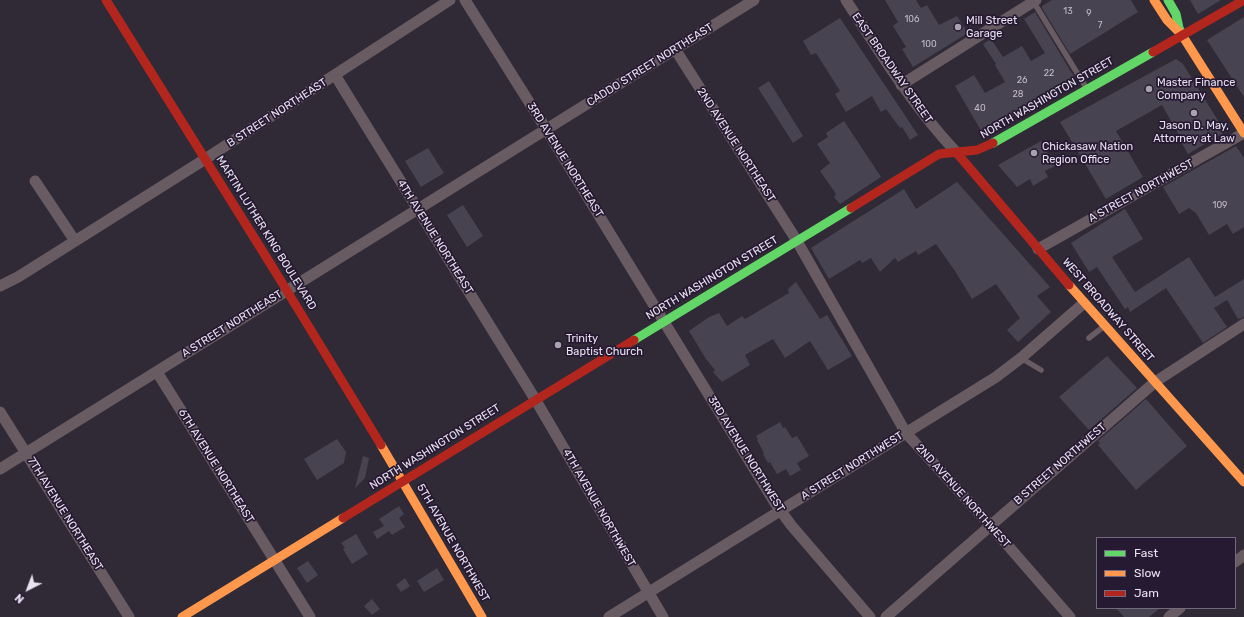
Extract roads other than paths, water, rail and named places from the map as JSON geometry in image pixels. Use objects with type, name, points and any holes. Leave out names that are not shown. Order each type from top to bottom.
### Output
[{"type":"main road","name":"MARTIN LUTHER KING BOULEVARD","points":[[106,0],[287,290],[403,481]]},
{"type":"main road","points":[[1154,0],[1167,20],[1182,34]]},
{"type":"main road","points":[[1168,0],[1176,14],[1182,34],[1244,133]]},
{"type":"main road","name":"NORTH WASHINGTON STREET","points":[[182,617],[938,154],[977,150],[986,147],[1244,0]]},
{"type":"main road","name":"WEST BROADWAY STREET","points":[[956,152],[1084,303],[1244,482]]},
{"type":"main road","name":"5TH AVENUE NORTHWEST","points":[[403,481],[482,617]]},
{"type":"street","name":"B STREET NORTHEAST","points":[[0,286],[18,277],[199,163],[450,0]]},
{"type":"street","name":"3RD AVENUE NORTHEAST","points":[[465,0],[664,321]]},
{"type":"street","name":"CADDO STREET NORTHEAST","points":[[546,129],[754,0]]},
{"type":"street","name":"EAST BROADWAY STREET","points":[[846,0],[901,85],[932,125],[956,152]]},
{"type":"street","points":[[901,85],[1034,0]]},
{"type":"street","name":"2ND AVENUE NORTHEAST","points":[[675,49],[797,241]]},
{"type":"street","name":"4TH AVENUE NORTHEAST","points":[[335,75],[535,400]]},
{"type":"street","name":"A STREET NORTHEAST","points":[[0,469],[546,129]]},
{"type":"street","name":"A STREET NORTHWEST","points":[[1038,249],[1244,133]]},
{"type":"street","points":[[35,181],[75,241]]},
{"type":"street","name":"2ND AVENUE NORTHWEST","points":[[797,241],[906,433],[990,525],[1070,617]]},
{"type":"street","name":"A STREET NORTHWEST","points":[[609,617],[996,377],[1021,358],[1084,303]]},
{"type":"street","name":"3RD AVENUE NORTHWEST","points":[[664,321],[780,510],[870,617]]},
{"type":"street","name":"B STREET NORTHWEST","points":[[886,617],[1155,382],[1244,324]]},
{"type":"street","name":"6TH AVENUE NORTHEAST","points":[[157,372],[310,617]]},
{"type":"street","name":"4TH AVENUE NORTHWEST","points":[[535,400],[663,617]]},
{"type":"street","name":"7TH AVENUE NORTHEAST","points":[[0,412],[129,617]]},
{"type":"street","points":[[1236,561],[1244,555]]},
{"type":"street","points":[[1169,617],[1179,609]]},
{"type":"lane","points":[[1034,0],[1087,89]]},
{"type":"lane","points":[[1089,338],[1105,326]]},
{"type":"lane","points":[[1021,358],[1041,370]]},
{"type":"place","name":"Mill Street Garage","points":[[958,27]]},
{"type":"place","name":"Master Finance Company","points":[[1149,89]]},
{"type":"place","name":"Jason D. May, Attorney at Law","points":[[1194,113]]},
{"type":"place","name":"Chickasaw Nation Region Office","points":[[1034,153]]},
{"type":"place","name":"Trinity Baptist Church","points":[[558,345]]}]
